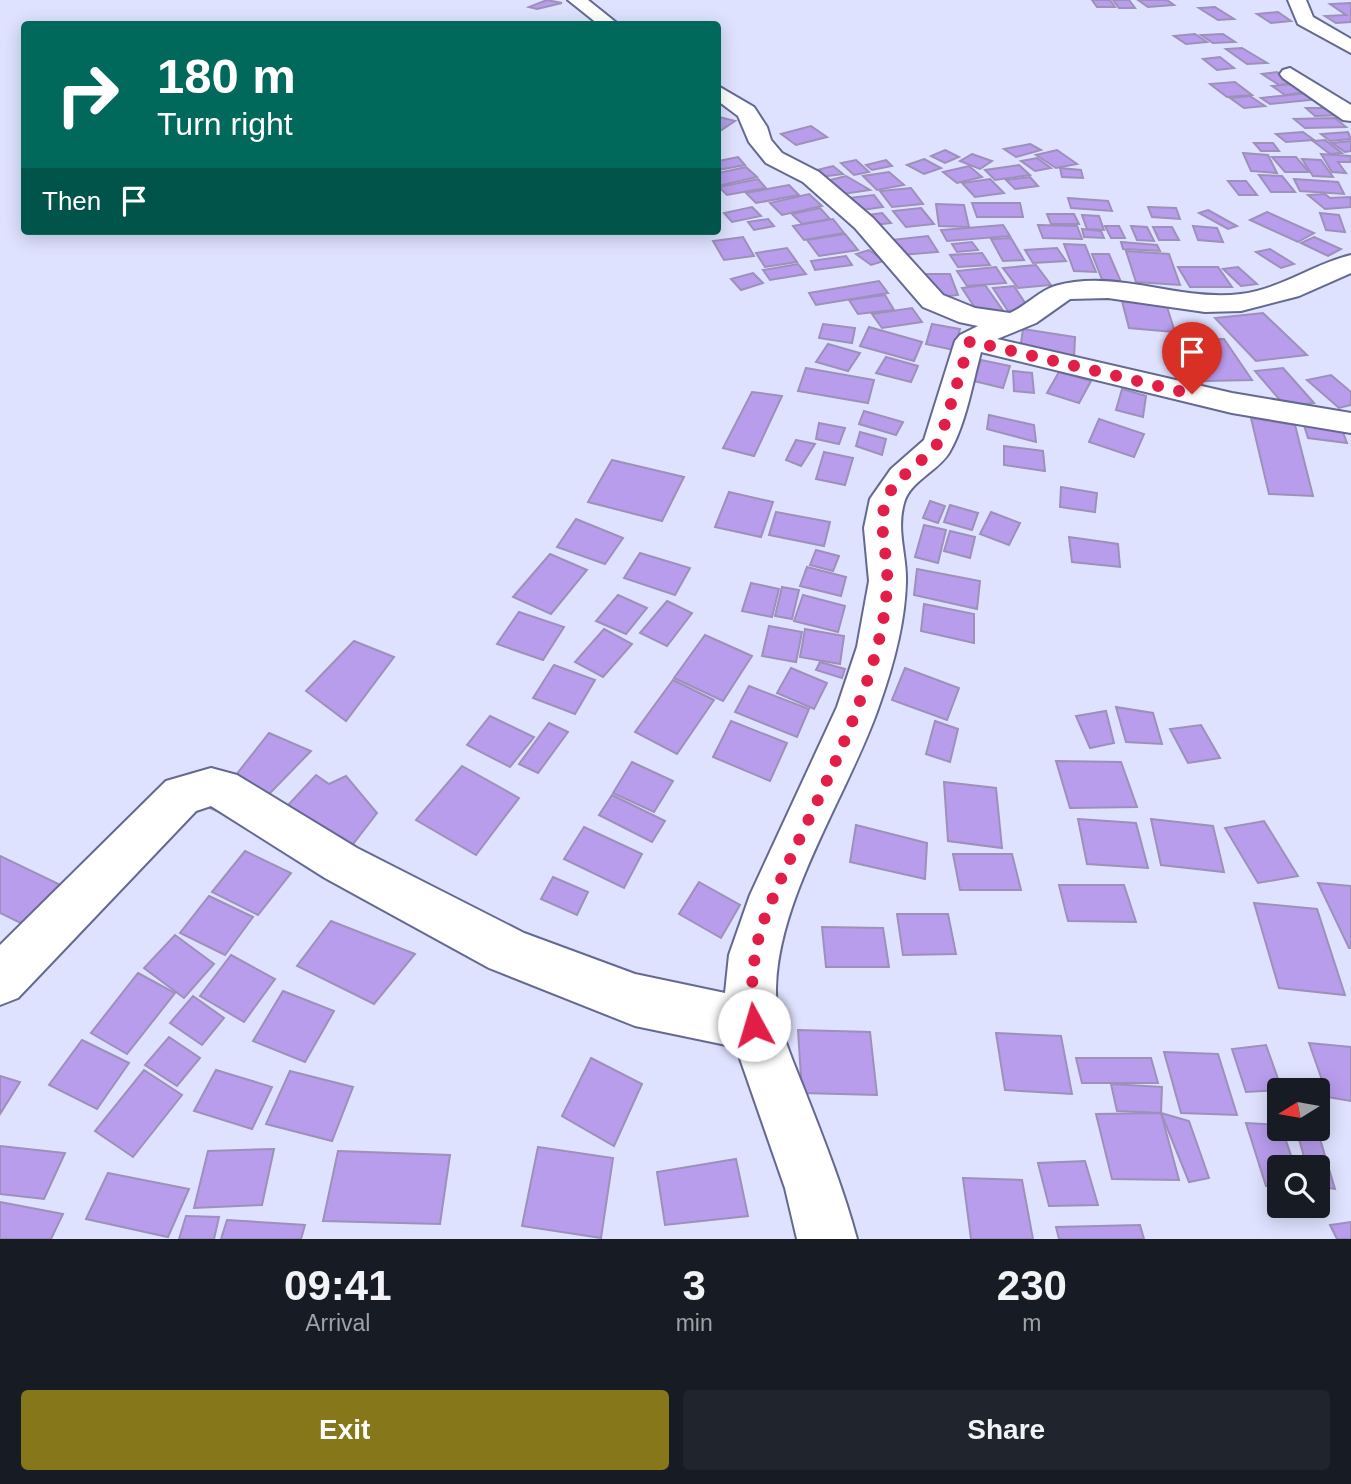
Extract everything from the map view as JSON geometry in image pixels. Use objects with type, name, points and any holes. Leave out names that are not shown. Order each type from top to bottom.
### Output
[{"type":"street","points":[[578,0],[605,21]]},
{"type":"street","points":[[1297,0],[1305,20],[1351,47]]},
{"type":"street","points":[[1290,75],[1351,115]]},
{"type":"street","points":[[721,94],[746,113],[757,127],[760,142],[774,158],[811,177],[864,223],[933,301],[969,316],[1010,322]]},
{"type":"street","points":[[827,1239],[814,1188],[754,1025],[750,990],[754,955],[762,925],[858,707],[877,647],[888,581],[882,528],[887,499],[903,477],[933,452],[940,440],[970,341],[1032,314],[1051,298],[1067,291],[1106,291],[1223,304],[1262,299],[1336,270]]},
{"type":"street","points":[[970,341],[1232,403],[1351,423]]},
{"type":"street","points":[[0,980],[182,795],[211,787],[231,794],[341,863],[507,951],[635,1000],[754,1025]]},
{"type":"building","points":[[547,0],[562,3],[537,9],[529,7]]},
{"type":"building","points":[[1092,0],[1110,0],[1115,7],[1097,7]]},
{"type":"building","points":[[1113,0],[1129,0],[1135,8],[1119,8]]},
{"type":"building","points":[[1138,0],[1167,0],[1174,5],[1148,7]]},
{"type":"building","points":[[1351,3],[1351,22],[1336,23],[1325,16],[1346,15],[1330,4]]},
{"type":"building","points":[[1215,7],[1234,19],[1218,20],[1199,8]]},
{"type":"building","points":[[1278,12],[1291,21],[1271,23],[1257,14]]},
{"type":"building","points":[[1195,34],[1207,42],[1186,44],[1174,36]]},
{"type":"building","points":[[1223,34],[1235,42],[1213,43],[1201,35]]},
{"type":"building","points":[[1242,48],[1267,63],[1247,64],[1226,49]]},
{"type":"building","points":[[1220,57],[1234,68],[1217,70],[1203,59]]},
{"type":"building","points":[[1277,72],[1294,83],[1279,85],[1262,74]]},
{"type":"building","points":[[1235,82],[1252,95],[1227,97],[1210,84]]},
{"type":"building","points":[[1293,84],[1306,92],[1285,95],[1272,86]]},
{"type":"building","points":[[1309,93],[1319,99],[1270,104],[1261,98]]},
{"type":"building","points":[[1250,96],[1265,106],[1244,108],[1230,98]]},
{"type":"building","points":[[1306,108],[1334,108],[1344,115],[1315,116]]},
{"type":"building","points":[[721,118],[735,121],[721,130]]},
{"type":"building","points":[[1335,118],[1346,127],[1305,128],[1294,119]]},
{"type":"building","points":[[811,126],[827,137],[796,145],[781,134]]},
{"type":"building","points":[[1303,132],[1314,140],[1286,142],[1276,134]]},
{"type":"building","points":[[1348,132],[1351,139],[1330,141],[1321,134]]},
{"type":"building","points":[[1325,140],[1342,153],[1330,154],[1313,141]]},
{"type":"building","points":[[1351,141],[1351,151],[1345,152],[1332,143]]},
{"type":"building","points":[[1254,143],[1273,143],[1279,151],[1261,151]]},
{"type":"building","points":[[1030,144],[1041,150],[1016,157],[1004,149]]},
{"type":"building","points":[[945,150],[959,157],[945,163],[931,156]]},
{"type":"building","points":[[1057,150],[1077,164],[1056,168],[1036,155]]},
{"type":"building","points":[[1243,153],[1268,155],[1277,173],[1251,171]]},
{"type":"building","points":[[972,154],[992,161],[980,169],[960,161]]},
{"type":"building","points":[[1321,154],[1351,156],[1351,162],[1338,162],[1346,173],[1332,172]]},
{"type":"building","points":[[738,157],[745,165],[721,169],[721,160]]},
{"type":"building","points":[[1272,157],[1296,157],[1309,172],[1285,172]]},
{"type":"building","points":[[1037,158],[1051,168],[1035,171],[1021,161]]},
{"type":"building","points":[[924,159],[941,168],[924,174],[907,165]]},
{"type":"building","points":[[1302,159],[1321,160],[1333,177],[1313,176]]},
{"type":"building","points":[[856,160],[869,172],[854,175],[841,163]]},
{"type":"building","points":[[886,160],[892,166],[872,170],[866,165]]},
{"type":"building","points":[[1019,165],[1030,175],[995,180],[985,170]]},
{"type":"building","points":[[833,166],[843,174],[820,177],[813,171]]},
{"type":"building","points":[[969,166],[982,177],[957,183],[943,172]]},
{"type":"building","points":[[746,167],[757,177],[721,185],[721,172]]},
{"type":"building","points":[[1060,168],[1081,170],[1083,178],[1062,177]]},
{"type":"building","points":[[889,172],[904,185],[877,190],[863,176]]},
{"type":"building","points":[[1259,175],[1282,176],[1295,192],[1271,192]]},
{"type":"building","points":[[846,176],[870,190],[843,194],[826,181]]},
{"type":"building","points":[[1030,177],[1038,186],[1015,189],[1006,180]]},
{"type":"building","points":[[758,179],[766,188],[727,195],[721,187]]},
{"type":"building","points":[[990,179],[1004,193],[975,197],[962,183]]},
{"type":"building","points":[[1294,179],[1338,182],[1344,194],[1300,191]]},
{"type":"building","points":[[1228,181],[1246,181],[1257,195],[1239,195]]},
{"type":"building","points":[[789,185],[799,195],[756,203],[746,193]]},
{"type":"building","points":[[911,188],[923,204],[892,207],[880,191]]},
{"type":"building","points":[[809,194],[822,206],[782,215],[770,203]]},
{"type":"building","points":[[1325,194],[1330,198],[1350,197],[1351,207],[1325,209],[1308,195]]},
{"type":"building","points":[[874,195],[883,207],[862,210],[849,198]]},
{"type":"building","points":[[1068,198],[1108,201],[1112,211],[1071,208]]},
{"type":"building","points":[[972,203],[1020,203],[1023,217],[977,217]]},
{"type":"building","points":[[936,204],[964,205],[969,227],[939,226]]},
{"type":"building","points":[[752,207],[761,216],[732,222],[724,213]]},
{"type":"building","points":[[1148,207],[1176,208],[1180,219],[1152,217]]},
{"type":"building","points":[[820,208],[830,219],[802,224],[792,214]]},
{"type":"building","points":[[921,208],[934,224],[906,227],[893,211]]},
{"type":"building","points":[[1208,210],[1237,226],[1228,229],[1199,213]]},
{"type":"building","points":[[1267,212],[1314,233],[1298,242],[1250,220]]},
{"type":"building","points":[[882,213],[891,223],[875,225],[868,215]]},
{"type":"building","points":[[1320,213],[1339,215],[1345,232],[1326,230]]},
{"type":"building","points":[[1047,214],[1074,214],[1079,224],[1051,224]]},
{"type":"building","points":[[1082,215],[1099,216],[1104,230],[1087,229]]},
{"type":"building","points":[[768,219],[774,226],[754,230],[748,222]]},
{"type":"building","points":[[833,219],[844,233],[804,240],[793,226]]},
{"type":"building","points":[[1003,225],[1010,236],[947,241],[941,230]]},
{"type":"building","points":[[1038,225],[1077,226],[1082,239],[1043,238]]},
{"type":"building","points":[[1105,226],[1119,226],[1125,238],[1111,238]]},
{"type":"building","points":[[1131,226],[1147,227],[1154,241],[1137,240]]},
{"type":"building","points":[[1193,226],[1217,228],[1223,242],[1198,240]]},
{"type":"building","points":[[1153,227],[1172,227],[1179,240],[1159,240]]},
{"type":"building","points":[[1082,229],[1101,231],[1104,238],[1084,237]]},
{"type":"building","points":[[845,234],[858,250],[819,256],[807,240]]},
{"type":"building","points":[[928,236],[938,252],[901,255],[891,240]]},
{"type":"building","points":[[743,237],[754,256],[724,260],[713,241]]},
{"type":"building","points":[[1314,237],[1341,249],[1328,256],[1301,243]]},
{"type":"building","points":[[1011,238],[1024,260],[1003,261],[991,239]]},
{"type":"building","points":[[972,242],[978,250],[957,252],[952,244]]},
{"type":"building","points":[[1121,242],[1157,245],[1160,251],[1123,249]]},
{"type":"building","points":[[1064,244],[1085,245],[1096,272],[1074,271]]},
{"type":"building","points":[[787,248],[797,262],[765,267],[756,253]]},
{"type":"building","points":[[1057,248],[1066,261],[1033,263],[1025,250]]},
{"type":"building","points":[[1270,249],[1294,264],[1281,268],[1256,252]]},
{"type":"building","points":[[869,250],[884,261],[871,265],[856,254]]},
{"type":"building","points":[[1126,251],[1169,254],[1180,285],[1136,282]]},
{"type":"building","points":[[982,253],[990,265],[958,267],[950,255]]},
{"type":"building","points":[[1092,254],[1109,254],[1121,282],[1103,282]]},
{"type":"building","points":[[846,256],[852,265],[815,270],[811,261]]},
{"type":"building","points":[[798,264],[806,274],[770,280],[763,270]]},
{"type":"building","points":[[1036,265],[1051,285],[1018,288],[1003,268]]},
{"type":"building","points":[[996,267],[1006,283],[967,286],[957,271]]},
{"type":"building","points":[[1178,267],[1218,267],[1232,287],[1190,287]]},
{"type":"building","points":[[1238,267],[1257,284],[1241,286],[1223,269]]},
{"type":"building","points":[[753,273],[763,283],[741,290],[731,279]]},
{"type":"building","points":[[922,274],[950,274],[958,295],[940,297]]},
{"type":"building","points":[[879,281],[888,293],[816,305],[809,293]]},
{"type":"building","points":[[985,285],[1004,312],[979,314],[962,288]]},
{"type":"building","points":[[1014,286],[1029,309],[1008,311],[993,288]]},
{"type":"building","points":[[885,295],[894,310],[858,314],[849,300]]},
{"type":"building","points":[[1122,301],[1166,304],[1175,332],[1129,328]]},
{"type":"building","points":[[912,308],[922,322],[882,328],[872,314]]},
{"type":"building","points":[[1263,313],[1307,355],[1256,361],[1215,318]]},
{"type":"building","points":[[823,324],[855,328],[852,343],[819,338]]},
{"type":"building","points":[[932,324],[960,329],[954,350],[926,344]]},
{"type":"building","points":[[869,327],[922,342],[914,361],[860,346]]},
{"type":"building","points":[[1023,329],[1075,337],[1074,359],[1020,350]]},
{"type":"building","points":[[1224,339],[1252,380],[1205,381],[1178,340]]},
{"type":"building","points":[[828,344],[860,353],[848,371],[816,362]]},
{"type":"building","points":[[886,357],[918,366],[911,382],[876,373]]},
{"type":"building","points":[[981,360],[1010,366],[1003,388],[974,381]]},
{"type":"building","points":[[806,368],[874,380],[868,403],[798,391]]},
{"type":"building","points":[[1283,368],[1314,403],[1285,406],[1255,371]]},
{"type":"building","points":[[1013,371],[1032,373],[1034,393],[1014,391]]},
{"type":"building","points":[[1059,372],[1091,381],[1079,403],[1047,393]]},
{"type":"building","points":[[1331,375],[1351,392],[1351,405],[1339,408],[1307,380]]},
{"type":"building","points":[[1122,389],[1146,396],[1143,417],[1116,410]]},
{"type":"building","points":[[752,392],[782,396],[754,456],[723,448]]},
{"type":"building","points":[[864,411],[903,422],[896,435],[859,424]]},
{"type":"building","points":[[989,415],[1034,425],[1036,442],[987,429]]},
{"type":"building","points":[[1251,418],[1295,425],[1313,496],[1269,494]]},
{"type":"building","points":[[1099,419],[1144,434],[1134,457],[1089,442]]},
{"type":"building","points":[[1303,422],[1341,427],[1347,443],[1308,438]]},
{"type":"building","points":[[819,423],[845,428],[839,444],[816,439]]},
{"type":"building","points":[[860,432],[886,439],[882,455],[856,446]]},
{"type":"building","points":[[796,440],[815,444],[801,466],[786,460]]},
{"type":"building","points":[[1004,446],[1043,451],[1045,471],[1004,465]]},
{"type":"building","points":[[824,452],[853,458],[845,485],[816,479]]},
{"type":"building","points":[[612,460],[684,477],[662,521],[588,502]]},
{"type":"building","points":[[1061,487],[1097,493],[1095,512],[1060,507]]},
{"type":"building","points":[[729,492],[773,502],[761,537],[715,527]]},
{"type":"building","points":[[930,501],[945,506],[938,523],[923,518]]},
{"type":"building","points":[[950,505],[978,513],[972,530],[944,522]]},
{"type":"building","points":[[776,512],[830,522],[824,546],[769,535]]},
{"type":"building","points":[[991,512],[1020,523],[1009,545],[980,534]]},
{"type":"building","points":[[576,519],[623,538],[605,564],[557,547]]},
{"type":"building","points":[[924,525],[946,530],[938,563],[915,557]]},
{"type":"building","points":[[950,531],[975,537],[970,558],[944,551]]},
{"type":"building","points":[[1069,537],[1118,544],[1120,567],[1072,562]]},
{"type":"building","points":[[816,550],[839,556],[833,571],[810,565]]},
{"type":"building","points":[[640,553],[690,568],[675,595],[624,578]]},
{"type":"building","points":[[550,554],[587,570],[551,614],[513,597]]},
{"type":"building","points":[[807,567],[846,577],[841,596],[800,586]]},
{"type":"building","points":[[917,569],[980,581],[977,609],[914,595]]},
{"type":"building","points":[[751,583],[779,589],[772,617],[742,611]]},
{"type":"building","points":[[782,587],[799,590],[792,619],[775,616]]},
{"type":"building","points":[[618,595],[647,608],[626,634],[596,621]]},
{"type":"building","points":[[803,595],[845,606],[838,632],[794,621]]},
{"type":"building","points":[[667,601],[692,613],[667,646],[640,633]]},
{"type":"building","points":[[924,604],[974,614],[974,643],[921,631]]},
{"type":"building","points":[[519,612],[564,627],[543,660],[497,644]]},
{"type":"building","points":[[769,626],[802,632],[796,662],[762,656]]},
{"type":"building","points":[[604,629],[632,644],[603,677],[575,662]]},
{"type":"building","points":[[805,629],[844,636],[840,664],[800,657]]},
{"type":"building","points":[[705,635],[752,656],[723,701],[674,678]]},
{"type":"building","points":[[354,641],[394,657],[346,721],[306,691]]},
{"type":"building","points":[[820,662],[845,669],[842,678],[816,670]]},
{"type":"building","points":[[554,665],[595,680],[575,714],[533,698]]},
{"type":"building","points":[[791,668],[827,683],[814,709],[777,693]]},
{"type":"building","points":[[905,668],[959,688],[947,720],[892,700]]},
{"type":"building","points":[[673,680],[714,700],[677,754],[635,732]]},
{"type":"building","points":[[749,686],[809,709],[797,737],[735,712]]},
{"type":"building","points":[[1116,707],[1153,713],[1162,744],[1126,742]]},
{"type":"building","points":[[1106,711],[1114,743],[1090,748],[1076,716]]},
{"type":"building","points":[[490,716],[534,737],[510,767],[467,745]]},
{"type":"building","points":[[731,721],[787,743],[770,781],[713,757]]},
{"type":"building","points":[[935,721],[958,729],[950,762],[926,754]]},
{"type":"building","points":[[549,723],[568,732],[538,773],[519,764]]},
{"type":"building","points":[[1201,725],[1220,758],[1188,763],[1170,729]]},
{"type":"building","points":[[269,733],[311,751],[242,822],[210,808]]},
{"type":"building","points":[[1056,761],[1121,762],[1137,807],[1070,808]]},
{"type":"building","points":[[632,762],[673,781],[654,812],[613,793]]},
{"type":"building","points":[[462,766],[519,798],[476,855],[416,820]]},
{"type":"building","points":[[316,775],[329,784],[346,776],[377,813],[326,879],[264,831]]},
{"type":"building","points":[[944,782],[996,788],[1002,848],[948,841]]},
{"type":"building","points":[[612,795],[665,821],[652,842],[599,815]]},
{"type":"building","points":[[1078,819],[1136,823],[1148,868],[1087,864]]},
{"type":"building","points":[[1151,819],[1213,826],[1224,872],[1161,865]]},
{"type":"building","points":[[1264,821],[1298,876],[1258,883],[1225,828]]},
{"type":"building","points":[[856,825],[927,843],[925,879],[850,862]]},
{"type":"building","points":[[584,827],[642,854],[624,888],[564,859]]},
{"type":"building","points":[[245,851],[291,873],[258,915],[212,892]]},
{"type":"building","points":[[953,854],[1012,854],[1021,890],[960,890]]},
{"type":"building","points":[[0,856],[67,888],[31,928],[0,913]]},
{"type":"building","points":[[553,877],[588,892],[577,915],[541,899]]},
{"type":"building","points":[[699,882],[740,905],[721,938],[679,914]]},
{"type":"building","points":[[1318,883],[1351,886],[1351,948],[1349,948]]},
{"type":"building","points":[[1059,885],[1124,885],[1136,922],[1068,921]]},
{"type":"building","points":[[209,896],[253,917],[225,955],[180,933]]},
{"type":"building","points":[[1254,903],[1317,909],[1345,995],[1279,988]]},
{"type":"building","points":[[897,914],[948,914],[956,954],[903,955]]},
{"type":"building","points":[[331,921],[415,954],[374,1004],[297,966]]},
{"type":"building","points":[[822,927],[883,928],[889,967],[826,967]]},
{"type":"building","points":[[175,935],[214,964],[184,998],[144,968]]},
{"type":"building","points":[[231,955],[275,979],[244,1022],[200,996]]},
{"type":"building","points":[[138,973],[175,993],[127,1054],[91,1033]]},
{"type":"building","points":[[283,991],[334,1011],[305,1062],[253,1041]]},
{"type":"building","points":[[193,996],[224,1018],[202,1045],[170,1023]]},
{"type":"building","points":[[798,1030],[870,1032],[877,1095],[802,1093]]},
{"type":"building","points":[[996,1033],[1061,1036],[1072,1094],[1005,1090]]},
{"type":"building","points":[[169,1037],[200,1058],[177,1086],[145,1065]]},
{"type":"building","points":[[82,1040],[129,1063],[97,1109],[49,1085]]},
{"type":"building","points":[[1309,1043],[1351,1047],[1351,1101],[1330,1097],[1330,1078],[1321,1078]]},
{"type":"building","points":[[1266,1045],[1278,1078],[1267,1078],[1267,1091],[1246,1092],[1232,1049]]},
{"type":"building","points":[[1164,1052],[1218,1054],[1237,1115],[1181,1113]]},
{"type":"building","points":[[591,1058],[642,1084],[614,1146],[562,1116]]},
{"type":"building","points":[[1076,1058],[1151,1058],[1158,1083],[1082,1083]]},
{"type":"building","points":[[144,1070],[182,1095],[133,1157],[95,1131]]},
{"type":"building","points":[[216,1070],[272,1087],[252,1129],[194,1111]]},
{"type":"building","points":[[290,1071],[353,1087],[332,1141],[266,1124]]},
{"type":"building","points":[[0,1076],[20,1082],[0,1114]]},
{"type":"building","points":[[1111,1084],[1162,1087],[1161,1113],[1117,1111]]},
{"type":"building","points":[[1161,1113],[1179,1180],[1112,1179],[1096,1114]]},
{"type":"building","points":[[1161,1113],[1189,1121],[1209,1178],[1189,1182]]},
{"type":"building","points":[[1246,1123],[1267,1124],[1267,1141],[1286,1141],[1291,1155],[1267,1155],[1266,1186]]},
{"type":"building","points":[[1299,1141],[1321,1141],[1325,1155],[1304,1155]]},
{"type":"building","points":[[0,1146],[65,1153],[44,1199],[0,1194]]},
{"type":"building","points":[[538,1147],[613,1158],[601,1238],[522,1226]]},
{"type":"building","points":[[274,1149],[262,1205],[194,1208],[208,1151]]},
{"type":"building","points":[[338,1151],[450,1155],[440,1224],[323,1221]]},
{"type":"building","points":[[736,1159],[748,1216],[665,1225],[657,1172]]},
{"type":"building","points":[[1085,1161],[1098,1205],[1049,1206],[1038,1163]]},
{"type":"building","points":[[1330,1172],[1335,1189],[1330,1188]]},
{"type":"building","points":[[108,1173],[189,1189],[168,1237],[86,1219]]},
{"type":"building","points":[[963,1178],[1022,1180],[1033,1239],[971,1239]]},
{"type":"building","points":[[0,1202],[63,1214],[51,1239],[0,1239]]},
{"type":"building","points":[[186,1216],[219,1217],[214,1239],[179,1239]]},
{"type":"building","points":[[227,1220],[305,1225],[301,1239],[221,1239]]},
{"type":"building","points":[[1351,1222],[1351,1239],[1337,1239],[1330,1225]]},
{"type":"building","points":[[1140,1225],[1144,1239],[1059,1239],[1056,1227]]},
{"type":"route","points":[[754,1025],[750,990],[754,955],[762,925],[858,707],[877,647],[886,607],[888,581],[882,528],[887,499],[903,477],[933,452],[940,440],[946,428],[970,341],[1192,394]]}]
